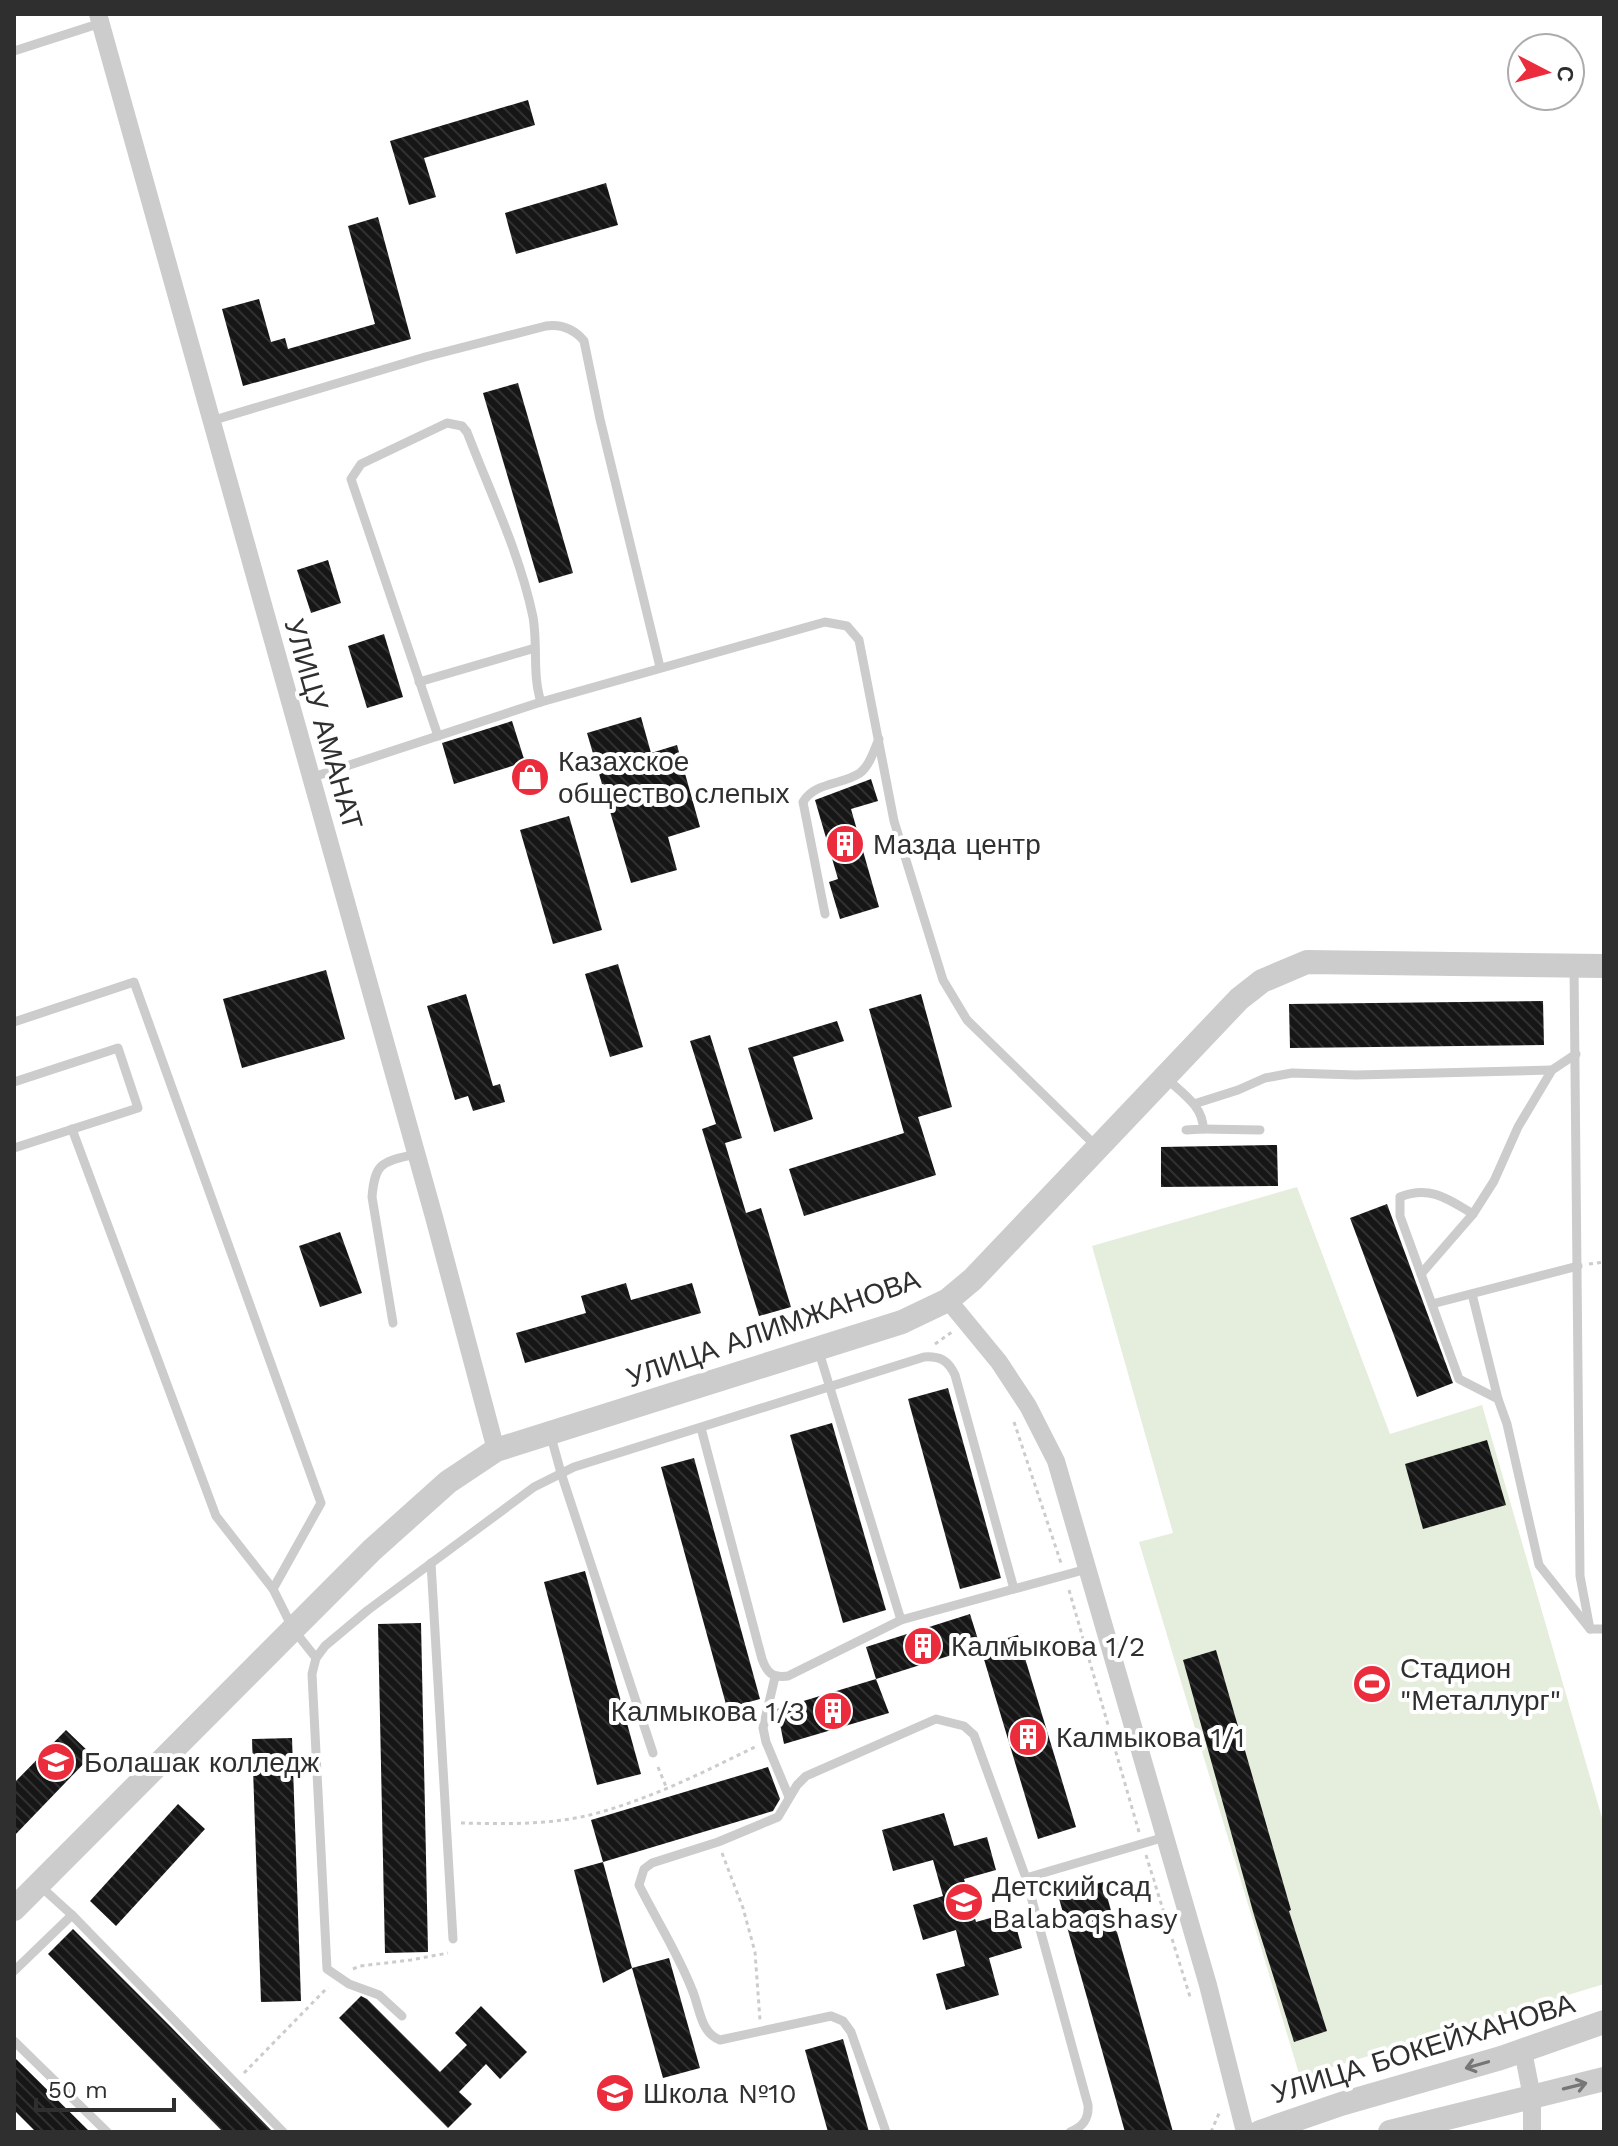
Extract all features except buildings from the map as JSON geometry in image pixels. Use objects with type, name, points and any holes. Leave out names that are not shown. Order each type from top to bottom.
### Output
[{"type":"street","name":"УЛИЦУ АМАНАТ","points":[[100,19],[496,1450]]},
{"type":"street","name":"УЛИЦА АЛИМЖАНОВА","points":[[14,1909],[372,1550],[448,1482],[496,1450],[902,1322],[948,1300],[973,1279],[1239,999],[1262,981],[1307,962],[1604,966]]},
{"type":"street","points":[[948,1300],[999,1362],[1028,1406],[1056,1461],[1208,1985],[1245,2132]]},
{"type":"street","name":"УЛИЦА БОКЕЙХАНОВА","points":[[1260,2132],[1341,2104],[1523,2051],[1604,2022]]},
{"type":"street","points":[[1523,2051],[1532,2097],[1532,2132]]},
{"type":"street","points":[[1390,2132],[1604,2079]]},
{"type":"lane","points":[[14,51],[100,19]]},
{"type":"lane","points":[[211,421],[425,357],[546,326],[557,325],[578,333],[584,341],[660,667]]},
{"type":"lane","points":[[438,736],[351,479],[361,464],[447,423],[462,426],[467,432],[525,586],[533,621],[535,685],[541,702]]},
{"type":"lane","points":[[310,778],[541,702],[825,622],[838,622],[852,629],[859,640],[894,821],[943,980],[967,1020],[1098,1148]]},
{"type":"lane","points":[[419,682],[535,648]]},
{"type":"lane","points":[[825,914],[803,802],[812,791],[860,773],[879,739]]},
{"type":"lane","points":[[1574,966],[1580,1576],[1590,1629]]},
{"type":"lane","points":[[14,1022],[134,982],[321,1503],[273,1589]]},
{"type":"lane","points":[[14,1082],[118,1048],[138,1108],[14,1148]]},
{"type":"lane","points":[[1421,1274],[1473,1214],[1494,1181],[1518,1127],[1552,1070],[1576,1054]]},
{"type":"lane","points":[[1194,1104],[1265,1078],[1292,1073],[1356,1075],[1552,1070]]},
{"type":"lane","points":[[1164,1076],[1194,1104],[1203,1120],[1203,1129]]},
{"type":"lane","points":[[72,1129],[216,1516],[273,1589],[293,1629],[316,1658]]},
{"type":"lane","points":[[1186,1130],[1260,1130]]},
{"type":"lane","points":[[393,1323],[372,1197],[373,1183],[376,1171],[383,1162],[416,1154]]},
{"type":"lane","points":[[1473,1214],[1438,1193],[1410,1193],[1400,1197],[1400,1216],[1459,1379],[1498,1399]]},
{"type":"lane","points":[[1432,1304],[1578,1266]]},
{"type":"lane","points":[[1472,1294],[1507,1424],[1539,1565],[1590,1629]]},
{"type":"lane","points":[[818,1347],[901,1620]]},
{"type":"lane","points":[[402,2016],[379,1995],[349,1984],[327,1969],[312,1674],[316,1658],[325,1646],[368,1610],[534,1487],[561,1473],[924,1357],[940,1358],[951,1367],[1014,1589]]},
{"type":"lane","points":[[701,1428],[762,1659],[766,1670],[775,1677],[788,1676],[901,1620],[1087,1569]]},
{"type":"lane","points":[[550,1433],[653,1753]]},
{"type":"lane","points":[[431,1563],[453,1939]]},
{"type":"lane","points":[[1590,1629],[1604,1629]]},
{"type":"lane","points":[[775,1677],[763,1728],[789,1797]]},
{"type":"lane","points":[[886,2132],[851,2032],[843,2021],[831,2016],[720,2040],[711,2035],[703,2024],[678,1956],[639,1885],[644,1869],[652,1863],[718,1842],[778,1817],[806,1776],[936,1719],[964,1726],[974,1735],[1026,1878],[1088,2105],[1087,2119],[1070,2132]]},
{"type":"lane","points":[[1026,1878],[1165,1837]]},
{"type":"lane","points":[[39,1884],[283,2132]]},
{"type":"lane","points":[[14,1971],[72,1915]]},
{"type":"lane","points":[[14,2041],[107,2132]]},
{"type":"path","points":[[1011,1414],[1065,1576]]},
{"type":"path","points":[[447,1823],[514,1824],[589,1815],[667,1789],[766,1742]]},
{"type":"path","points":[[653,1753],[667,1789]]},
{"type":"path","points":[[718,1842],[743,1908],[755,1952],[761,2032]]},
{"type":"path","points":[[235,2083],[339,1977],[360,1966],[450,1952],[453,1939]]},
{"type":"green space","name":"Стадион \"Металлург\"","points":[[1297,1187],[1390,1434],[1482,1405],[1604,1825],[1604,1984],[1300,2077],[1139,1542],[1173,1533],[1092,1246]]},
{"type":"place","name":"Казахское общество слепых","points":[[530,777]]},
{"type":"place","name":"Мазда центр","points":[[845,844]]},
{"type":"place","name":"Калмыкова 1/2","points":[[923,1646]]},
{"type":"place","name":"Стадион \"Металлург\"","points":[[1372,1684]]},
{"type":"place","name":"Калмыкова 1/3","points":[[833,1711]]},
{"type":"place","name":"Калмыкова 1/1","points":[[1028,1737]]},
{"type":"place","name":"Болашак колледж","points":[[56,1762]]},
{"type":"place","name":"Детский сад Balabaqshasy","points":[[964,1902]]},
{"type":"place","name":"Школа №10","points":[[615,2093]]}]
